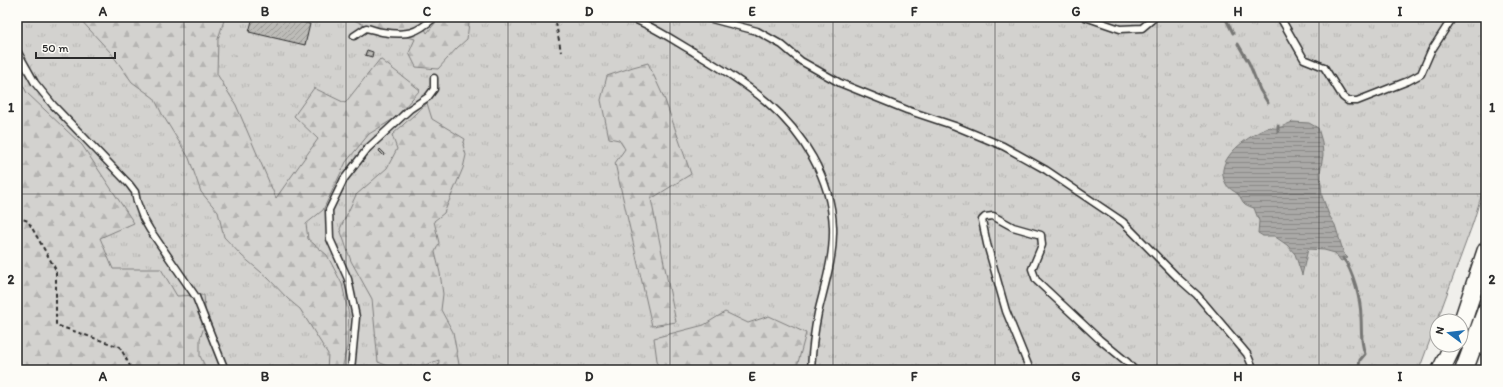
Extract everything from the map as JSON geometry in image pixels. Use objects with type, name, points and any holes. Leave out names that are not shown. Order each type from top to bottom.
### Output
[{"type":"main road","points":[[1465,313],[1486,251]]},
{"type":"main road","points":[[1464,370],[1486,311]]},
{"type":"main road","points":[[1441,370],[1449,353]]},
{"type":"lane","points":[[354,36],[366,28],[394,34],[411,33],[422,29],[435,17]]},
{"type":"lane","points":[[628,17],[672,39],[733,76],[767,102],[794,129],[815,161],[824,182],[831,206],[833,253],[812,344],[810,370]]},
{"type":"lane","points":[[704,17],[757,31],[782,45],[801,61],[840,83],[900,107],[955,126],[1003,146],[1046,170],[1123,222],[1179,279],[1197,295],[1247,354],[1254,370]]},
{"type":"lane","points":[[1085,17],[1120,29],[1142,28],[1155,17]]},
{"type":"lane","points":[[1280,17],[1304,59],[1324,67],[1343,97],[1348,101],[1357,101],[1408,81],[1421,74],[1431,51],[1453,17]]},
{"type":"lane","points":[[17,51],[35,83],[53,105],[135,192],[143,218],[196,297],[224,370]]},
{"type":"lane","points":[[352,370],[356,317],[348,279],[330,239],[329,210],[344,179],[368,148],[410,109],[428,97],[434,89],[434,78]]},
{"type":"lane","points":[[1030,370],[1006,311],[987,244],[982,220],[985,217],[993,216],[1013,227],[1042,235],[1042,246],[1032,269],[1036,280],[1134,370]]},
{"type":"path","points":[[556,23],[561,52]]},
{"type":"path","points":[[17,217],[28,221],[56,270],[56,325],[120,347],[132,370]]},
{"type":"green space","points":[[17,17],[1486,17],[1486,180],[1473,223],[1440,313],[1429,313],[1429,343],[1419,370],[125,370],[17,190]]},
{"type":"green space","points":[[78,17],[225,17],[218,39],[217,74],[236,105],[276,198],[318,139],[294,116],[314,88],[345,103],[380,59],[420,90],[395,118],[369,134],[346,162],[323,210],[306,224],[308,239],[327,255],[342,284],[349,315],[347,346],[342,370],[327,370],[328,354],[300,309],[268,278],[242,256],[224,237],[218,212],[201,192],[189,158],[154,98],[132,82],[111,53]]},
{"type":"green space","points":[[348,17],[417,17],[420,19],[427,33],[440,17],[473,17],[469,23],[467,39],[438,69],[416,67],[409,53],[415,39],[381,33]]},
{"type":"green space","points":[[648,63],[665,100],[691,174],[651,199],[676,322],[652,326],[615,163],[625,149],[619,140],[609,138],[601,100],[607,76]]},
{"type":"green space","points":[[17,75],[27,93],[82,145],[134,223],[100,238],[113,269],[161,269],[177,296],[204,295],[206,321],[200,339],[200,356],[207,370],[17,370]]},
{"type":"green space","points":[[427,103],[432,119],[465,139],[463,145],[466,155],[463,168],[444,213],[434,221],[439,243],[435,252],[443,294],[441,310],[453,332],[460,370],[438,370],[439,360],[423,366],[388,366],[378,362],[372,299],[351,261],[340,229],[356,195],[387,168],[397,149],[392,135]]},
{"type":"green space","points":[[725,312],[748,323],[769,316],[806,333],[796,370],[656,370],[658,368],[654,338],[704,325]]},
{"type":"shaded area","points":[[1293,122],[1309,123],[1318,128],[1322,142],[1323,155],[1320,173],[1322,196],[1329,215],[1335,225],[1344,254],[1348,258],[1341,261],[1335,253],[1324,250],[1308,249],[1302,275],[1295,254],[1287,245],[1274,236],[1263,236],[1258,233],[1259,221],[1254,208],[1245,204],[1238,194],[1226,184],[1223,175],[1224,166],[1228,157],[1235,149],[1253,135],[1270,127],[1279,128]]},
{"type":"building","points":[[253,17],[281,17],[310,24],[305,45],[249,32]]},
{"type":"building","points":[[367,50],[373,52],[372,57],[365,55]]},
{"type":"building","points":[[380,149],[385,154],[384,156],[379,151]]},
{"type":"waterway","points":[[1225,17],[1233,33]]},
{"type":"waterway","points":[[1238,44],[1249,63],[1260,90],[1268,103]]},
{"type":"waterway","points":[[1278,126],[1278,132]]},
{"type":"waterway","points":[[1343,258],[1347,263],[1353,278],[1361,310],[1362,340],[1365,354],[1360,360],[1358,370]]}]
